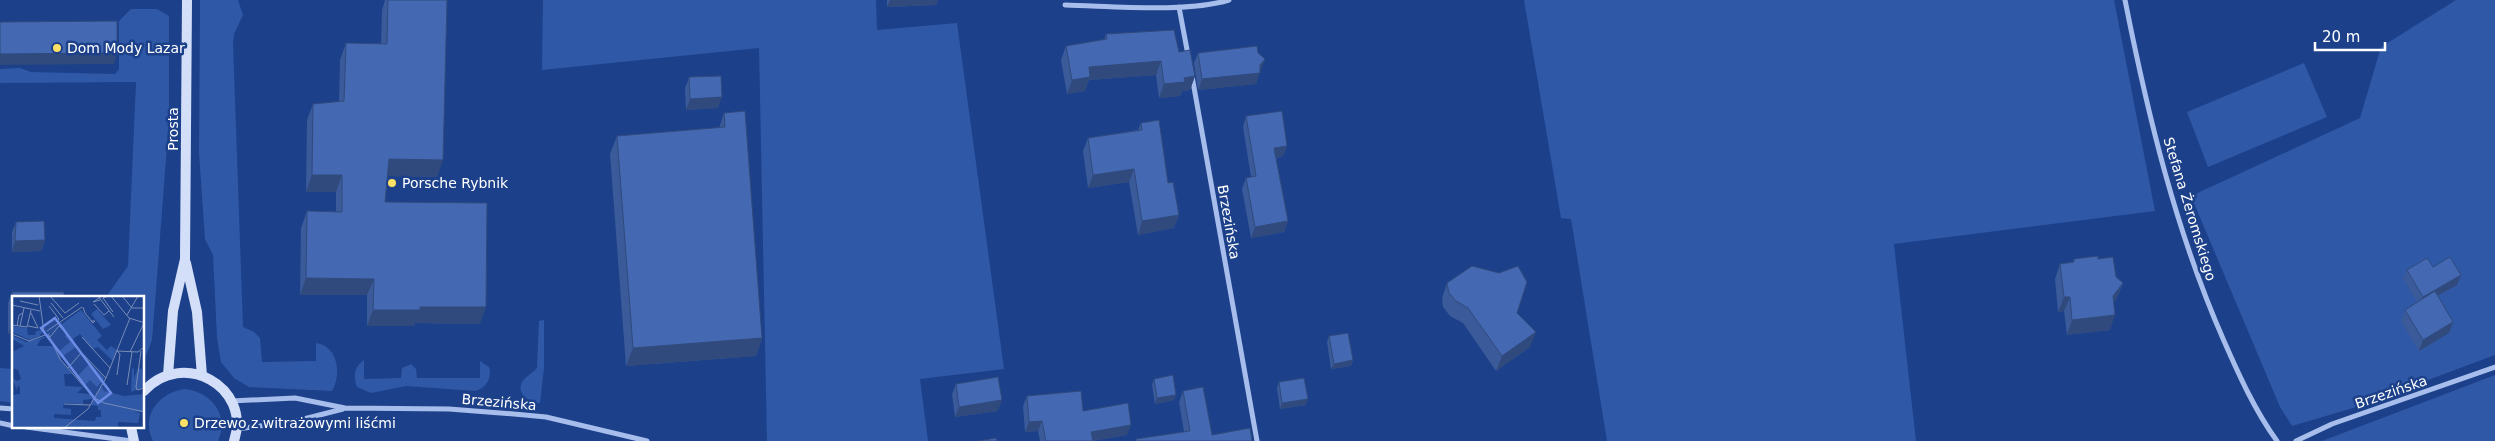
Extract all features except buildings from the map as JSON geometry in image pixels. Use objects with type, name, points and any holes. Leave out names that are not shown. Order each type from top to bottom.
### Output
[{"type":"main road","name":"Prosta","points":[[168,375],[173,311],[185,259],[187,0]]},
{"type":"main road","name":"Prosta","points":[[185,259],[197,312],[202,376]]},
{"type":"main road","points":[[145,390],[154,381],[168,375],[185,372],[202,376],[222,388],[231,401],[234,409],[236,429],[234,441]]},
{"type":"main road","points":[[131,428],[133,441]]},
{"type":"street","points":[[1065,5],[1179,7],[1216,4],[1229,0]]},
{"type":"street","name":"Stefana Żeromskiego","points":[[2124,0],[2143,94],[2193,266],[2231,356],[2267,428],[2277,441]]},
{"type":"street","name":"Brzezińska","points":[[1179,7],[1256,441]]},
{"type":"street","name":"Brzezińska","points":[[2296,441],[2332,424],[2495,367]]},
{"type":"street","name":"Brzezińska","points":[[231,401],[295,398],[346,408],[448,409],[546,417],[647,441]]},
{"type":"street","name":"Brzezińska","points":[[236,429],[296,421],[346,408]]},
{"type":"street","points":[[34,428],[133,441]]},
{"type":"shaded area","points":[[200,0],[238,0],[243,15],[234,34],[233,43],[243,327],[254,332],[260,338],[262,362],[316,361],[316,343],[329,349],[336,362],[337,369],[337,377],[332,391],[249,387],[234,378],[221,362],[217,338],[213,255],[205,239],[199,153]]},
{"type":"shaded area","points":[[543,0],[876,0],[877,30],[957,23],[1004,369],[920,379],[928,441],[767,441],[759,48],[542,70]]},
{"type":"shaded area","points":[[1524,0],[2114,0],[2155,211],[1894,244],[1916,441],[1607,441],[1571,219],[1561,218]]},
{"type":"shaded area","points":[[2456,0],[2495,0],[2495,355],[2353,408],[2292,426],[2280,407],[2191,196],[2360,118],[2381,47]]},
{"type":"shaded area","points":[[131,9],[157,9],[169,16],[169,119],[152,340],[145,358],[145,296],[107,296],[128,266],[136,82],[0,83],[0,69],[20,68],[31,72],[115,74],[119,69],[119,21]]},
{"type":"shaded area","points":[[2304,63],[2327,117],[2208,167],[2187,112]]},
{"type":"shaded area","points":[[544,320],[544,368],[540,403],[528,400],[522,394],[521,386],[522,382],[537,368],[539,321]]},
{"type":"shaded area","points":[[364,360],[364,379],[401,378],[402,368],[411,364],[416,369],[417,378],[480,378],[480,361],[489,367],[490,375],[486,385],[476,391],[406,386],[371,393],[357,387],[356,383],[356,369]]},
{"type":"shaded area","points":[[0,368],[12,369],[12,403],[0,401]]},
{"type":"shaded area","points":[[2495,375],[2495,441],[2322,441]]},
{"type":"shaded area","points":[[185,389],[203,395],[216,406],[222,422],[218,441],[153,441],[149,422],[155,406],[168,395]]},
{"type":"place","name":"Dom Mody Lazar","points":[[57,48]]},
{"type":"place","name":"Porsche Rybnik","points":[[392,183]]},
{"type":"place","name":"Drzewo z witrażowymi liśćmi","points":[[184,423]]}]
